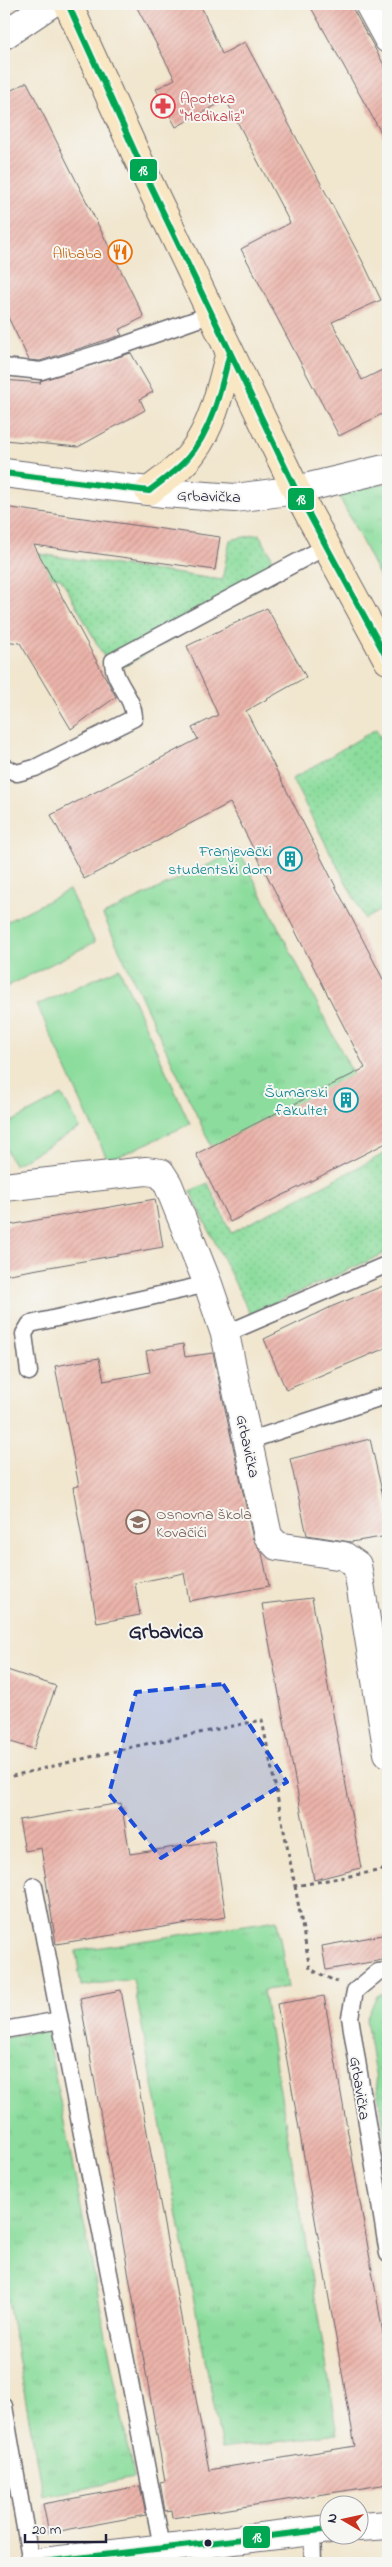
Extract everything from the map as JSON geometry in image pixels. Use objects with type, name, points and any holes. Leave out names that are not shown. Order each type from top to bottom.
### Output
[{"type":"main road","points":[[68,4],[296,490],[388,660]]},
{"type":"main road","points":[[149,491],[175,471],[193,453],[214,410],[230,352]]},
{"type":"street","points":[[4,35],[50,4]]},
{"type":"street","points":[[369,4],[388,39]]},
{"type":"street","name":"Grbavička","points":[[4,473],[149,491],[235,498],[296,490],[388,468]]},
{"type":"street","name":"Grbavička","points":[[4,1187],[146,1171],[161,1173],[168,1184],[208,1284],[225,1334],[268,1536],[277,1546],[344,1556],[357,1565],[381,1662],[388,1753]]},
{"type":"street","points":[[370,2526],[388,2524]]},
{"type":"street","points":[[33,2563],[86,2560],[162,2547],[320,2530]]},
{"type":"lane","points":[[4,368],[41,371],[110,350],[212,314]]},
{"type":"lane","points":[[4,767],[17,773],[35,768],[134,718],[134,708],[113,672],[113,661],[327,546]]},
{"type":"lane","points":[[225,1334],[388,1264]]},
{"type":"lane","points":[[29,1372],[24,1334],[30,1324],[208,1284]]},
{"type":"lane","points":[[248,1441],[388,1396]]},
{"type":"lane","points":[[34,1886],[162,2547]]},
{"type":"lane","points":[[355,1991],[378,1972],[388,1971]]},
{"type":"lane","name":"Grbavička","points":[[355,1991],[350,2017],[388,2254]]},
{"type":"lane","points":[[4,2030],[60,2020]]},
{"type":"lane","points":[[4,2406],[33,2563]]},
{"type":"lane","points":[[313,2563],[320,2534]]},
{"type":"path","points":[[4,1778],[136,1746],[262,1720],[310,1969],[355,1991]]},
{"type":"path","points":[[295,1886],[388,1869]]},
{"type":"highlighted area","points":[[223,1684],[287,1782],[161,1858],[109,1794],[136,1692]]},
{"type":"green space","points":[[388,483],[388,593],[338,494]]},
{"type":"green space","points":[[259,534],[282,575],[113,673],[61,578],[4,569],[4,549],[222,580],[230,540]]},
{"type":"green space","points":[[376,729],[388,753],[388,906],[365,919],[292,779]]},
{"type":"green space","points":[[239,850],[355,1078],[213,1150],[103,915]]},
{"type":"green space","points":[[69,890],[95,942],[6,987],[4,982],[4,923]]},
{"type":"green space","points":[[119,968],[190,1124],[108,1161],[37,1005]]},
{"type":"green space","points":[[62,1095],[80,1128],[14,1165],[4,1145],[4,1126]]},
{"type":"green space","points":[[388,1152],[388,1252],[250,1314],[190,1191],[208,1183],[231,1233]]},
{"type":"green space","points":[[277,1920],[288,1987],[263,1990],[338,2434],[222,2449],[133,1979],[81,1986],[76,1951]]},
{"type":"green space","points":[[388,1991],[388,2153],[366,2020],[377,1995]]},
{"type":"green space","points":[[46,2030],[134,2478],[43,2497],[4,2279],[4,2038]]},
{"type":"building","points":[[135,4],[200,4],[222,54],[245,42],[365,266],[381,300],[332,322],[362,380],[388,367],[388,411],[339,436],[241,249],[290,223],[226,100],[176,127],[156,89],[175,79]]},
{"type":"building","points":[[309,4],[350,4],[388,72],[388,145]]},
{"type":"building","points":[[27,82],[144,317],[119,330],[122,335],[40,361],[29,360],[4,309],[4,94]]},
{"type":"building","points":[[131,353],[153,392],[140,399],[145,410],[78,447],[4,440],[4,380],[41,383],[40,381]]},
{"type":"building","points":[[4,507],[220,537],[215,570],[34,545],[116,697],[71,729],[20,643],[4,641]]},
{"type":"building","points":[[267,608],[306,677],[246,711],[388,989],[388,1142],[230,1222],[196,1154],[365,1068],[230,803],[84,879],[51,815],[198,739],[192,728],[218,715],[187,646]]},
{"type":"building","points":[[155,1199],[163,1247],[4,1275],[4,1226]]},
{"type":"building","points":[[388,1284],[388,1347],[286,1390],[264,1339],[333,1306]]},
{"type":"building","points":[[183,1344],[185,1357],[213,1353],[253,1539],[262,1553],[269,1586],[189,1601],[184,1573],[135,1583],[140,1615],[97,1623],[73,1487],[79,1486],[55,1366],[99,1358],[104,1381],[150,1372],[146,1351]]},
{"type":"building","points":[[370,1439],[388,1518],[388,1536],[351,1542],[307,1535],[290,1459]]},
{"type":"building","points":[[312,1598],[361,1868],[314,1880],[262,1604]]},
{"type":"building","points":[[4,1669],[56,1686],[34,1749],[4,1740]]},
{"type":"building","points":[[121,1803],[130,1854],[214,1841],[226,1917],[56,1944],[41,1848],[25,1851],[19,1820]]},
{"type":"building","points":[[388,1934],[388,1959],[326,1970],[322,1946]]},
{"type":"building","points":[[121,1990],[209,2470],[355,2446],[277,2004],[324,1996],[388,2362],[388,2484],[172,2518],[171,2510],[165,2511],[160,2482],[165,2481],[80,1998]]},
{"type":"building","points":[[140,2486],[146,2515],[49,2533],[43,2504]]},
{"type":"transit line","name":"18","points":[[68,4],[149,183],[296,490],[388,660]]},
{"type":"transit line","name":"18","points":[[4,473],[149,491],[187,459],[203,435],[215,408],[230,352]]},
{"type":"transit line","name":"18","points":[[34,2563],[320,2530]]},
{"type":"place","name":"Apoteka \"Medikaliz\"","points":[[163,106]]},
{"type":"place","name":"Alibaba","points":[[120,252]]},
{"type":"place","name":"Franjevački studentski dom","points":[[290,859]]},
{"type":"place","name":"Šumarski fakultet","points":[[346,1100]]},
{"type":"place","name":"Osnovna škola Kovačići","points":[[138,1522]]},
{"type":"district","name":"Grbavica","points":[[166,1631]]}]
